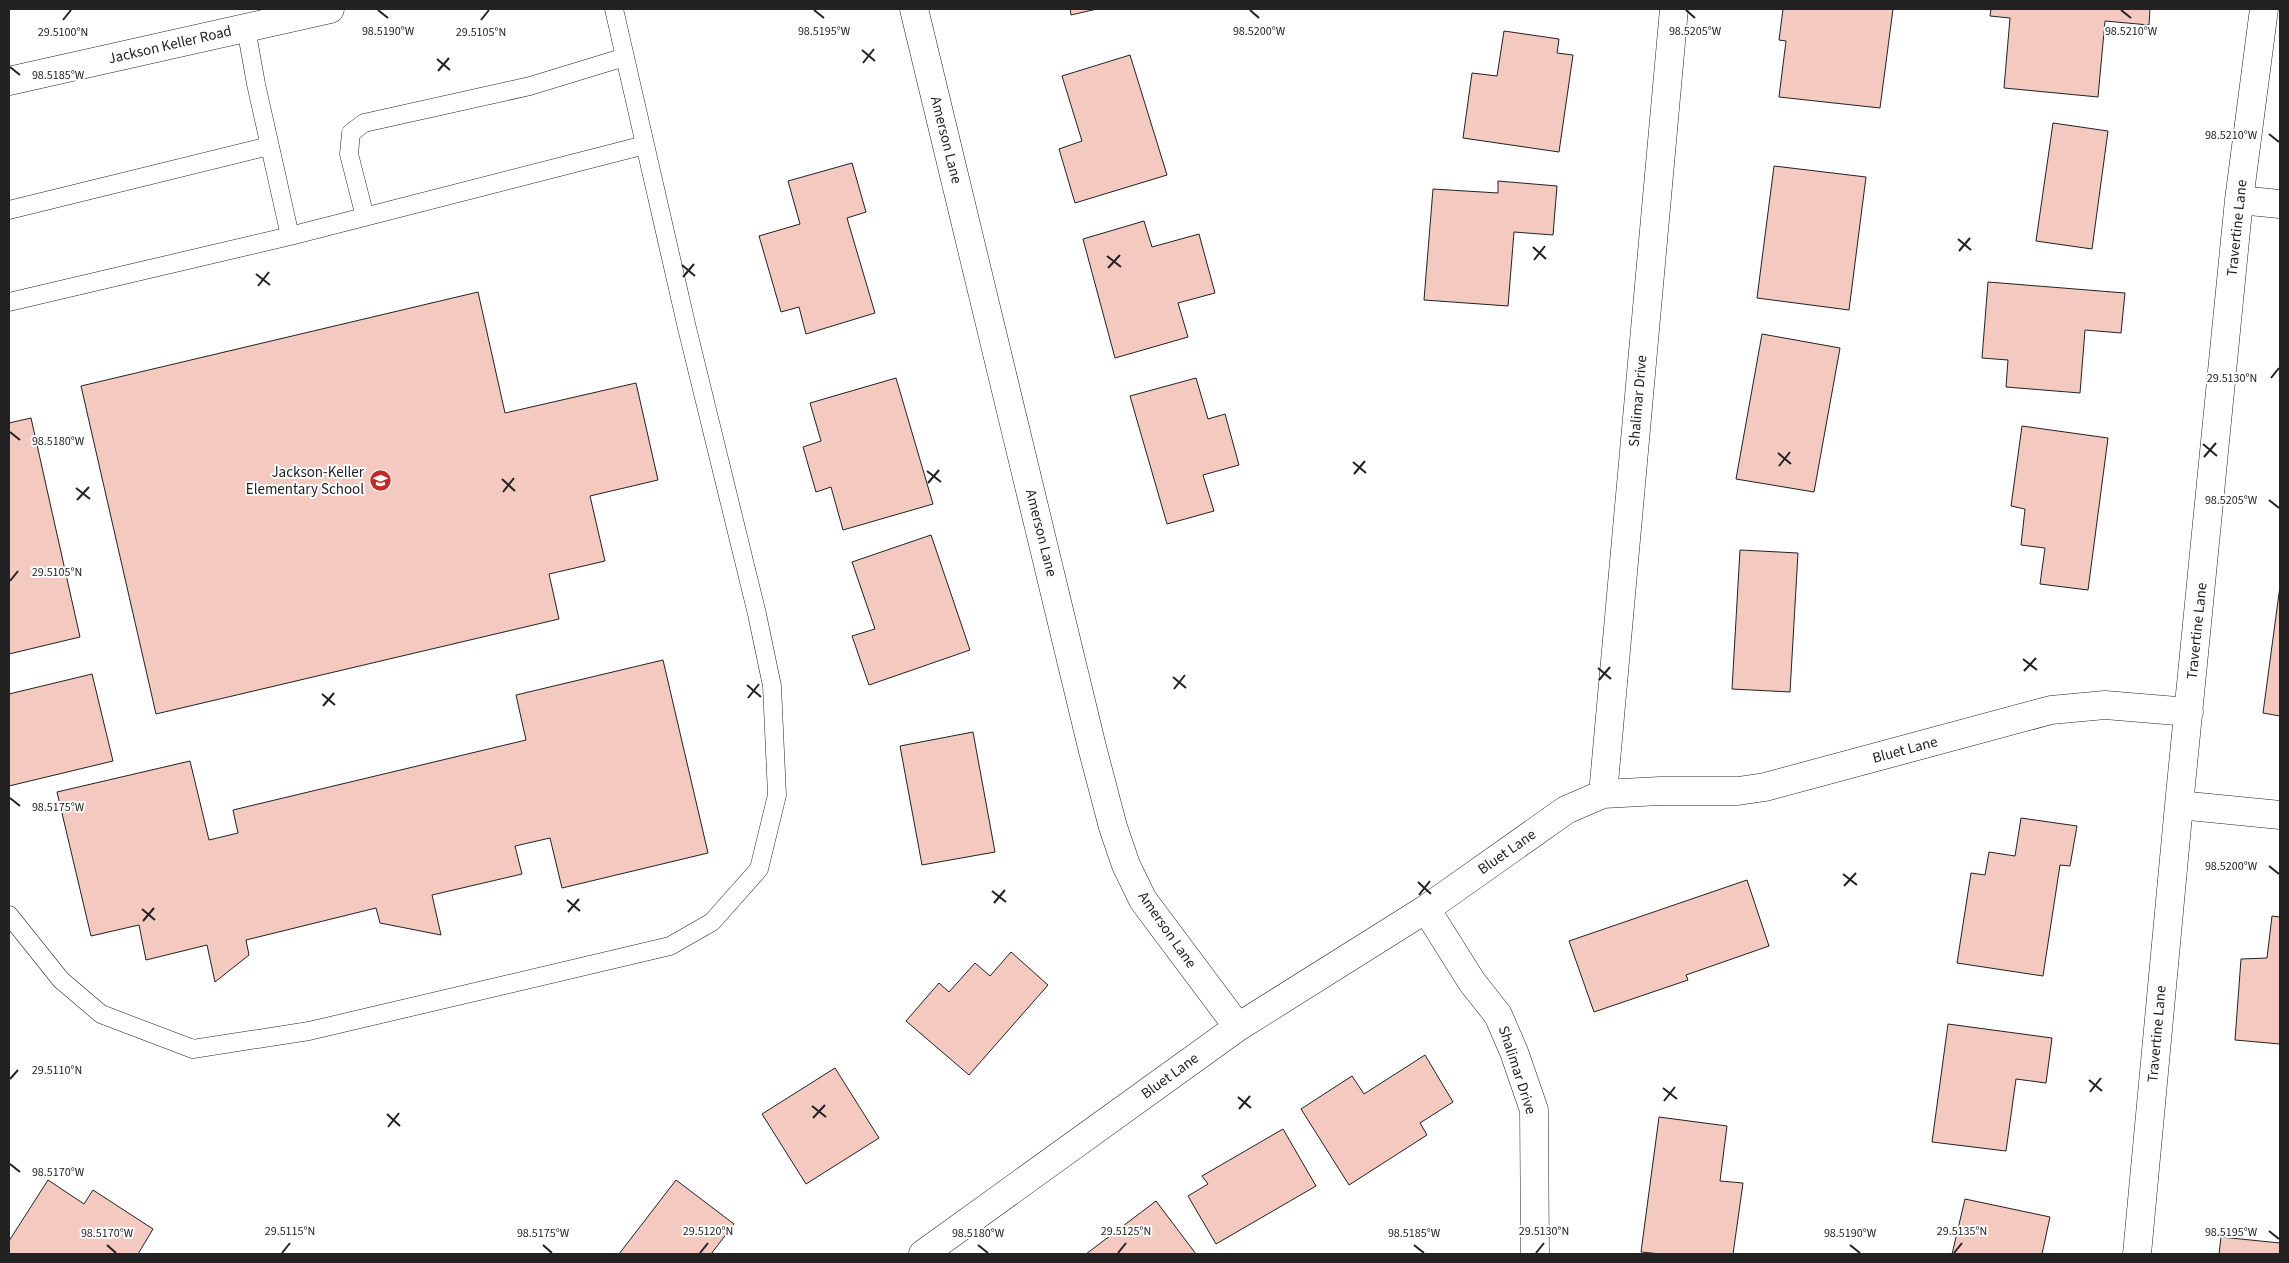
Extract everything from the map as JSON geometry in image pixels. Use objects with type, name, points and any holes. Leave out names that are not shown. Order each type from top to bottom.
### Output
[{"type":"street","name":"Jackson Keller Road","points":[[9,81],[246,28],[274,15],[330,9]]},
{"type":"street","name":"Amerson Lane","points":[[914,9],[1113,827],[1126,865],[1143,900],[1238,1027]]},
{"type":"street","name":"Shalimar Drive","points":[[1603,794],[1674,9]]},
{"type":"street","name":"Travertine Lane","points":[[2136,1254],[2239,200],[2264,9]]},
{"type":"street","points":[[2239,200],[2280,204]]},
{"type":"street","name":"Bluet Lane","points":[[923,1254],[1238,1027],[1426,909],[1566,810],[1603,794],[1660,791],[1738,791],[1765,787],[2051,710],[2106,705],[2189,712]]},
{"type":"street","points":[[2179,806],[2280,815]]},
{"type":"street","name":"Shalimar Drive","points":[[1426,909],[1472,982],[1498,1015],[1514,1052],[1534,1110],[1534,1254]]},
{"type":"lane","points":[[9,915],[61,980],[101,1014],[193,1049],[309,1031],[670,946],[712,922],[759,869],[777,795],[772,686],[757,614],[689,338],[614,9]]},
{"type":"lane","points":[[246,28],[269,146],[290,236]]},
{"type":"lane","points":[[365,217],[349,154],[351,133],[364,123],[530,86],[625,57]]},
{"type":"lane","points":[[9,302],[290,236],[645,145]]},
{"type":"lane","points":[[9,210],[269,146]]},
{"type":"building","points":[[1070,9],[1097,9],[1071,15]]},
{"type":"building","points":[[1783,9],[1893,9],[1880,108],[1779,97],[1786,41],[1779,40]]},
{"type":"building","points":[[1991,9],[2150,9],[2149,25],[2105,21],[2098,97],[2004,88],[2010,18],[1990,16]]},
{"type":"building","points":[[1504,31],[1559,39],[1557,53],[1573,55],[1559,152],[1463,138],[1472,73],[1497,76]]},
{"type":"building","points":[[1130,55],[1167,175],[1075,203],[1059,149],[1082,141],[1062,76]]},
{"type":"building","points":[[2053,123],[2108,131],[2092,249],[2036,241]]},
{"type":"building","points":[[852,163],[866,212],[847,218],[875,313],[806,334],[799,307],[781,312],[759,236],[800,224],[788,181]]},
{"type":"building","points":[[1774,166],[1866,177],[1849,310],[1757,298]]},
{"type":"building","points":[[1498,181],[1557,186],[1553,235],[1514,232],[1508,306],[1424,300],[1433,189],[1498,193]]},
{"type":"building","points":[[1144,221],[1152,247],[1199,234],[1215,293],[1178,303],[1188,337],[1115,358],[1083,239]]},
{"type":"building","points":[[1988,282],[2125,293],[2121,333],[2085,330],[2080,393],[2006,387],[2008,360],[1982,358]]},
{"type":"building","points":[[478,292],[505,413],[636,383],[658,480],[590,496],[605,561],[549,574],[559,619],[156,714],[81,386]]},
{"type":"building","points":[[1762,334],[1840,348],[1814,492],[1736,479]]},
{"type":"building","points":[[896,378],[933,504],[843,530],[831,487],[816,492],[803,447],[821,441],[810,403]]},
{"type":"building","points":[[1196,378],[1208,419],[1225,414],[1239,465],[1203,475],[1214,511],[1167,524],[1130,396]]},
{"type":"building","points":[[31,418],[80,637],[9,654],[9,423]]},
{"type":"building","points":[[2022,426],[2108,438],[2088,590],[2040,584],[2045,548],[2021,545],[2025,509],[2011,506]]},
{"type":"building","points":[[931,535],[970,650],[869,685],[852,636],[875,629],[852,562]]},
{"type":"building","points":[[1740,550],[1798,553],[1790,692],[1732,689]]},
{"type":"building","points":[[2280,586],[2280,716],[2263,713]]},
{"type":"building","points":[[663,660],[708,853],[562,888],[550,838],[515,846],[522,874],[432,895],[441,935],[380,923],[376,908],[246,940],[249,955],[215,982],[207,945],[146,960],[139,925],[91,936],[57,792],[190,761],[209,840],[238,833],[233,810],[526,740],[516,695]]},
{"type":"building","points":[[92,674],[113,761],[9,786],[9,694]]},
{"type":"building","points":[[973,732],[995,852],[922,865],[900,746]]},
{"type":"building","points":[[2021,818],[2077,826],[2070,866],[2060,865],[2043,976],[1957,963],[1971,873],[1985,875],[1989,852],[2015,856]]},
{"type":"building","points":[[1747,880],[1769,946],[1686,975],[1688,980],[1594,1012],[1569,941]]},
{"type":"building","points":[[2272,916],[2280,917],[2280,1044],[2235,1040],[2241,959],[2267,958]]},
{"type":"building","points":[[1011,952],[1048,985],[969,1075],[906,1021],[939,983],[949,992],[975,963],[990,976]]},
{"type":"building","points":[[1948,1024],[2052,1038],[2046,1083],[2016,1079],[2006,1151],[1932,1142]]},
{"type":"building","points":[[1425,1055],[1453,1102],[1420,1123],[1427,1135],[1349,1185],[1301,1109],[1352,1076],[1364,1094]]},
{"type":"building","points":[[835,1068],[879,1138],[806,1184],[762,1114]]},
{"type":"building","points":[[1659,1117],[1727,1126],[1720,1181],[1743,1183],[1733,1254],[1661,1254],[1641,1252]]},
{"type":"building","points":[[1283,1129],[1316,1186],[1216,1244],[1188,1196],[1208,1184],[1202,1176]]},
{"type":"building","points":[[48,1180],[84,1204],[93,1190],[153,1229],[138,1254],[9,1254],[9,1241]]},
{"type":"building","points":[[676,1180],[734,1224],[711,1254],[619,1254]]},
{"type":"building","points":[[1965,1199],[2050,1217],[2042,1254],[1952,1254]]},
{"type":"building","points":[[1156,1201],[1196,1254],[1086,1254]]},
{"type":"building","points":[[2221,1237],[2280,1243],[2280,1254],[2219,1254]]},
{"type":"place","name":"Jackson-Keller Elementary School","points":[[380,481]]}]
